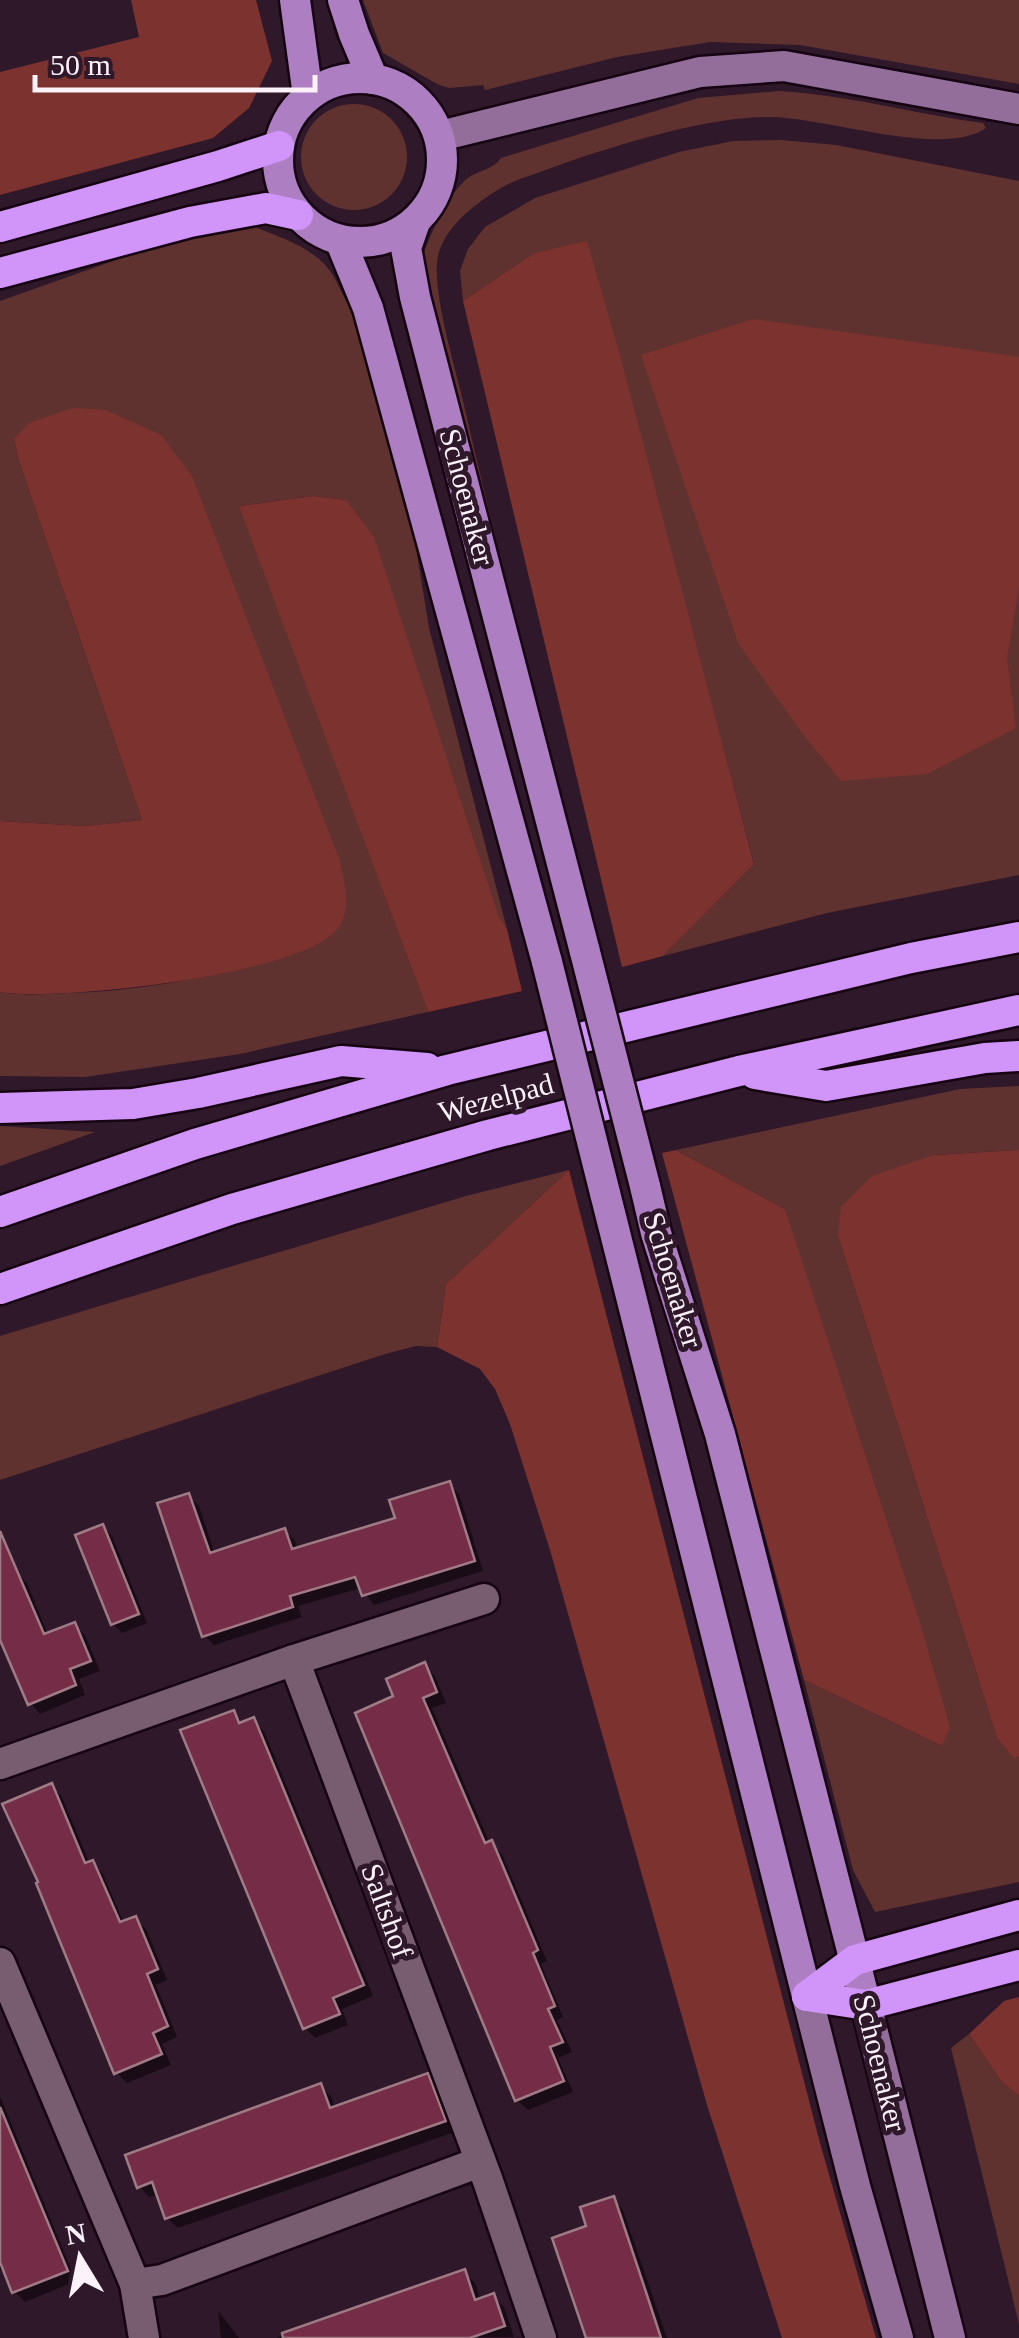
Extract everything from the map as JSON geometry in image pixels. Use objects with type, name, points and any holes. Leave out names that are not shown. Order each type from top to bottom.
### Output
[{"type":"highway","points":[[0,227],[278,146]]},
{"type":"highway","points":[[0,273],[109,242],[266,208],[298,216]]},
{"type":"highway","name":"Wezelpad","points":[[0,1212],[195,1144],[448,1070],[911,958],[1019,936]]},
{"type":"highway","name":"Wezelpad","points":[[0,1289],[232,1209],[488,1135],[739,1071],[1019,1010]]},
{"type":"highway","points":[[739,1071],[826,1086],[984,1058],[1019,1056]]},
{"type":"highway","points":[[0,1108],[133,1104],[341,1061],[448,1070]]},
{"type":"highway","points":[[807,1996],[855,1960],[1019,1915]]},
{"type":"highway","points":[[807,1996],[866,2005],[1019,1965]]},
{"type":"main road","points":[[295,0],[308,96]]},
{"type":"main road","points":[[344,0],[374,79]]},
{"type":"main road","points":[[440,136],[700,72],[784,66],[1019,110]]},
{"type":"main road","points":[[350,78],[374,79],[405,91],[429,115],[440,136],[442,174],[432,200],[416,222],[380,240],[340,240],[317,231],[298,216],[280,182],[278,146],[289,118],[308,96],[328,84],[350,78]]},
{"type":"main road","name":"Schoenaker","points":[[416,222],[406,248],[415,297],[656,1233],[720,1434],[950,2338]]},
{"type":"main road","name":"Schoenaker","points":[[340,240],[368,308],[547,962],[854,2186],[898,2338]]},
{"type":"street","points":[[0,1764],[294,1660],[484,1599]]},
{"type":"street","name":"Saltshof","points":[[294,1660],[480,2162],[540,2338]]},
{"type":"street","points":[[0,1963],[135,2284],[141,2337]]},
{"type":"street","points":[[135,2284],[162,2280],[480,2162]]},
{"type":"shaded area","points":[[131,0],[256,0],[272,61],[249,108],[213,138],[0,195],[0,72],[139,37]]},
{"type":"shaded area","points":[[363,0],[1019,0],[1019,84],[800,45],[710,42],[617,57],[485,90],[483,85],[449,88],[383,53]]},
{"type":"shaded area","points":[[779,91],[831,96],[983,123],[986,128],[967,136],[914,138],[771,117],[717,122],[656,135],[506,185],[464,215],[439,252],[437,283],[444,325],[579,871],[421,261],[453,194],[468,178],[501,158],[698,98]]},
{"type":"shaded area","points":[[354,104],[374,108],[392,119],[403,137],[407,157],[403,177],[392,195],[374,206],[354,210],[334,206],[316,195],[305,177],[301,157],[305,137],[316,119],[334,108]]},
{"type":"shaded area","points":[[733,141],[836,145],[1019,181],[1019,875],[827,913],[663,956],[754,863],[587,242],[534,253],[463,301],[460,271],[468,249],[485,227],[535,198],[679,152]]},
{"type":"shaded area","points":[[252,226],[314,255],[358,311],[404,474],[429,628],[507,929],[499,918],[442,747],[346,500],[313,496],[240,506],[428,1012],[240,1054],[85,1077],[0,1076],[0,992],[69,993],[165,984],[258,963],[318,942],[14,439],[142,820],[85,826],[0,821],[0,301],[147,249]]},
{"type":"shaded area","points":[[587,241],[754,864],[663,956],[622,967],[463,301],[534,253]]},
{"type":"shaded area","points":[[753,319],[1019,357],[1019,587],[1007,658],[1016,728],[927,774],[841,781],[738,643],[641,355]]},
{"type":"shaded area","points":[[73,408],[106,410],[161,435],[192,476],[340,861],[346,895],[343,920],[316,945],[232,972],[178,981],[72,993],[0,992],[0,821],[85,826],[142,820],[14,439],[29,423]]},
{"type":"shaded area","points":[[313,496],[346,500],[374,537],[499,917],[507,929],[522,991],[428,1012],[239,506]]},
{"type":"shaded area","points":[[1019,1086],[1019,1150],[934,1155],[838,1236],[997,1738],[1014,1757],[1019,1756],[1019,1882],[875,1912],[853,1870],[804,1680],[942,1746],[785,1209],[676,1150],[960,1089]]},
{"type":"shaded area","points":[[0,1126],[95,1132],[0,1166]]},
{"type":"shaded area","points":[[676,1150],[785,1209],[920,1623],[950,1727],[942,1746],[804,1680],[662,1153]]},
{"type":"shaded area","points":[[1019,1150],[1019,1756],[1014,1758],[997,1738],[838,1236],[841,1207],[872,1176],[934,1155]]},
{"type":"shaded area","points":[[569,1170],[446,1284],[437,1347],[416,1346],[385,1354],[0,1480],[0,1336],[466,1196]]},
{"type":"shaded area","points":[[569,1170],[820,2143],[876,2338],[782,2338],[707,2105],[550,1550],[510,1424],[495,1389],[480,1369],[437,1347],[446,1284]]},
{"type":"shaded area","points":[[1019,1997],[1019,2096],[1001,2081],[969,2034],[1004,2001]]},
{"type":"shaded area","points":[[969,2034],[1001,2081],[1019,2096],[1019,2324],[951,2048]]},
{"type":"building","points":[[450,1481],[475,1561],[362,1596],[355,1577],[290,1596],[293,1607],[202,1637],[157,1503],[189,1493],[210,1553],[285,1528],[292,1549],[395,1518],[389,1500]]},
{"type":"building","points":[[103,1524],[139,1614],[111,1625],[75,1535]]},
{"type":"building","points":[[0,1531],[44,1634],[75,1622],[91,1661],[70,1669],[76,1685],[28,1705],[0,1640]]},
{"type":"building","points":[[425,1662],[437,1692],[423,1698],[485,1843],[492,1840],[538,1950],[533,1953],[555,2006],[548,2009],[563,2042],[550,2047],[564,2081],[515,2101],[355,1713],[393,1696],[386,1679]]},
{"type":"building","points":[[234,1710],[239,1723],[254,1717],[364,1985],[333,1998],[340,2014],[303,2029],[180,1730]]},
{"type":"building","points":[[52,1783],[85,1863],[93,1860],[120,1922],[136,1916],[158,1969],[147,1974],[168,2026],[153,2033],[162,2054],[114,2074],[38,1882],[2,1804]]},
{"type":"building","points":[[428,2073],[446,2121],[165,2219],[152,2182],[137,2188],[125,2155],[321,2083],[330,2108]]},
{"type":"building","points":[[0,2107],[68,2271],[12,2293],[0,2262]]},
{"type":"building","points":[[614,2196],[661,2338],[586,2338],[552,2238],[586,2226],[580,2207]]},
{"type":"building","points":[[465,2269],[475,2300],[494,2293],[505,2326],[470,2338],[283,2338],[282,2333]]}]
